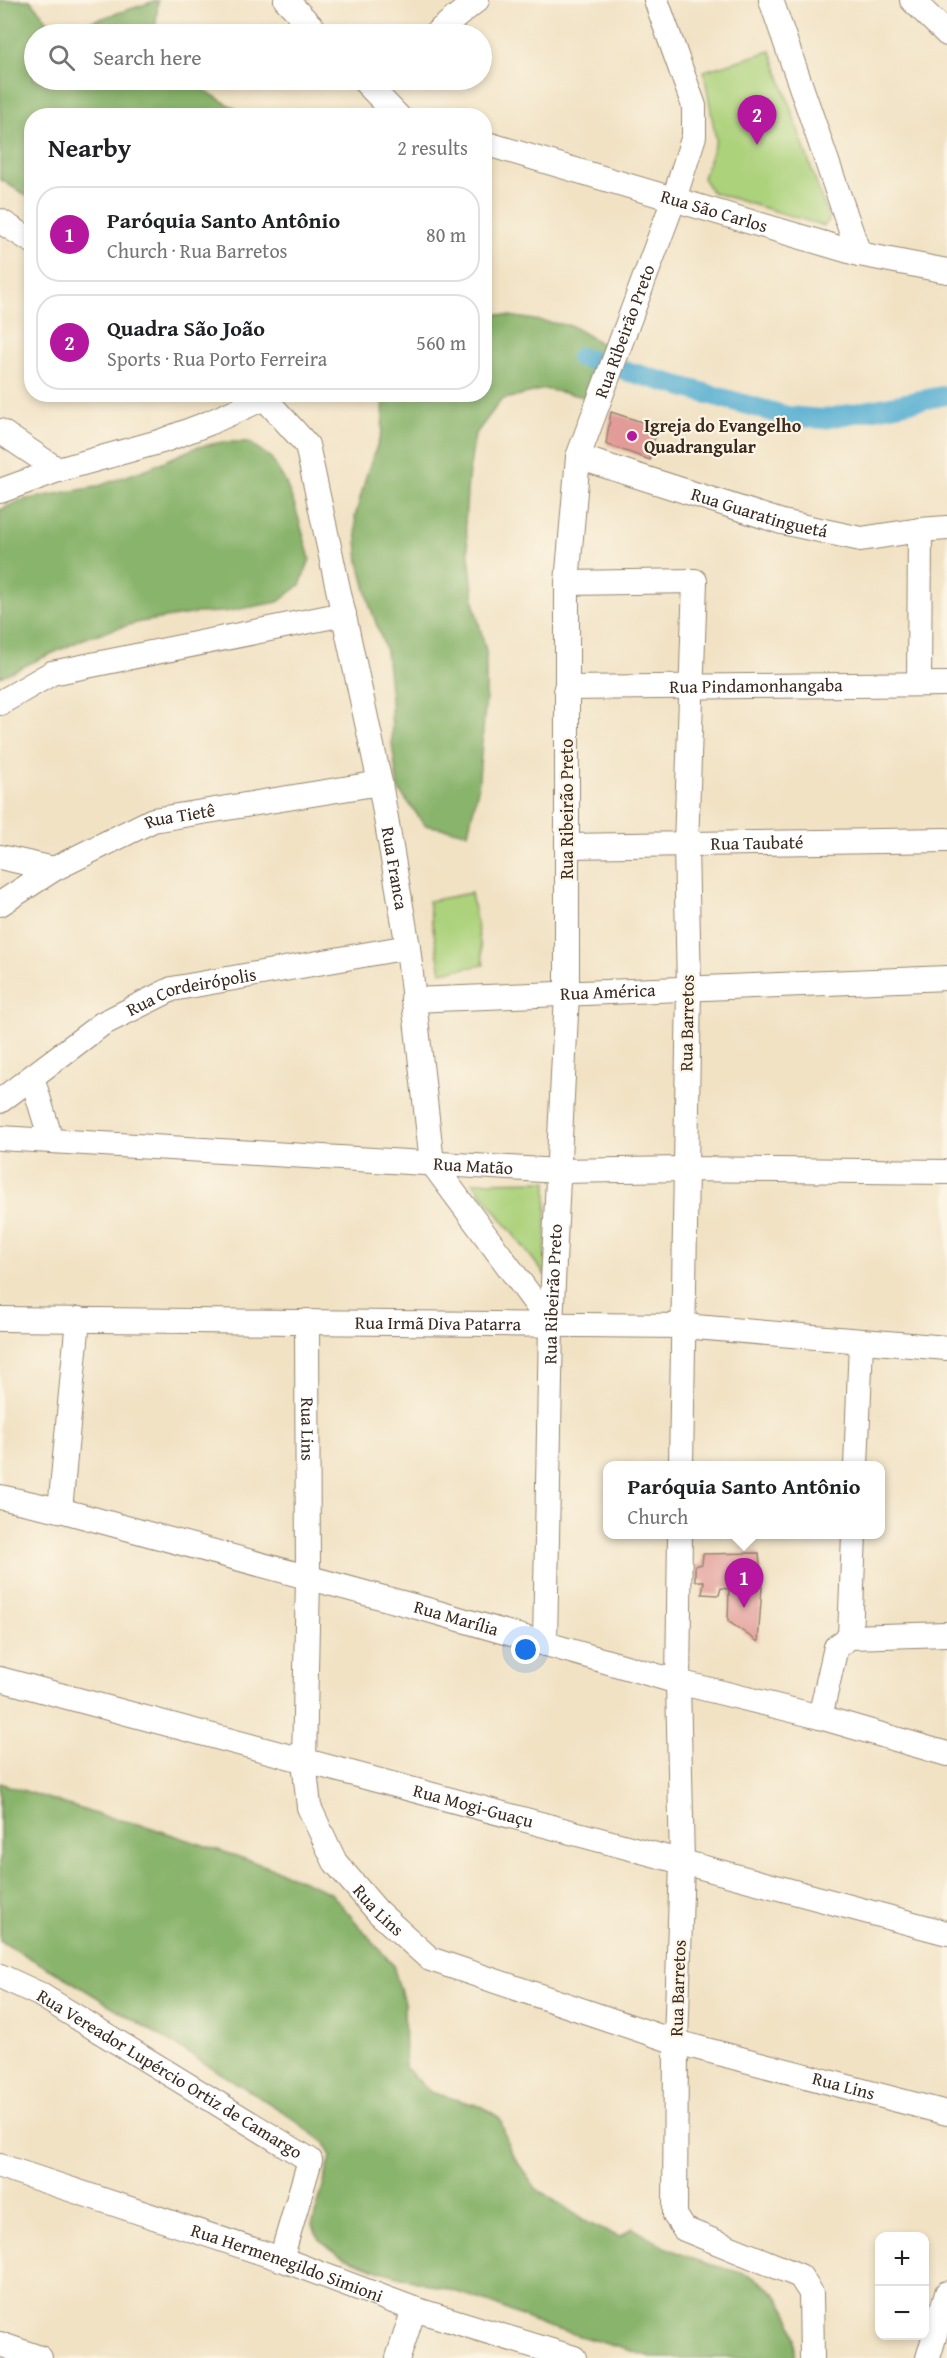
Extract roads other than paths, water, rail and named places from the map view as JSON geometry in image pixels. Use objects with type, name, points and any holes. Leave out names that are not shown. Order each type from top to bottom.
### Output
[{"type":"street","points":[[286,0],[309,24]]},
{"type":"street","points":[[447,24],[477,0]]},
{"type":"street","name":"Rua Ribeirão Preto","points":[[545,1644],[551,1324],[567,993],[567,583],[578,457],[674,199],[694,136],[694,106],[656,0]]},
{"type":"street","points":[[771,0],[859,254]]},
{"type":"street","points":[[912,0],[947,34]]},
{"type":"street","points":[[377,90],[392,108]]},
{"type":"street","name":"Rua São Carlos","points":[[492,145],[859,254],[947,271]]},
{"type":"street","points":[[0,221],[24,236]]},
{"type":"street","points":[[0,491],[58,470],[162,441],[209,423],[250,402]]},
{"type":"street","name":"Rua Franca","points":[[268,402],[307,445],[344,614],[380,783],[408,947],[432,1163],[551,1324]]},
{"type":"street","points":[[0,431],[58,470]]},
{"type":"street","name":"Rua Guaratinguetá","points":[[578,457],[782,522],[849,537],[861,539],[947,528]]},
{"type":"street","points":[[920,530],[920,684]]},
{"type":"street","name":"Rua Barretos","points":[[567,583],[695,581],[686,845],[688,988],[681,1461]]},
{"type":"street","points":[[0,704],[52,673],[344,614]]},
{"type":"street","name":"Rua Pindamonhangaba","points":[[566,688],[947,684]]},
{"type":"street","name":"Rua Tietê","points":[[0,904],[54,869],[153,820],[380,783]]},
{"type":"street","name":"Rua Taubaté","points":[[567,846],[947,840]]},
{"type":"street","points":[[0,857],[54,869]]},
{"type":"street","name":"Rua Cordeirópolis","points":[[0,1101],[102,1024],[172,989],[408,947]]},
{"type":"street","name":"Rua América","points":[[413,1000],[947,978]]},
{"type":"street","points":[[32,1077],[51,1140]]},
{"type":"street","name":"Rua Matão","points":[[0,1138],[559,1171],[684,1169],[947,1172]]},
{"type":"street","name":"Rua Irmã Diva Patarra","points":[[0,1319],[683,1326],[861,1343],[947,1348]]},
{"type":"street","points":[[60,1510],[78,1319]]},
{"type":"street","name":"Rua Lins","points":[[307,1321],[308,1579],[304,1761],[309,1807],[335,1862],[378,1912],[430,1959],[676,2043],[947,2113]]},
{"type":"street","points":[[856,1461],[861,1343]]},
{"type":"street","name":"Rua Marília","points":[[0,1497],[60,1510],[428,1610],[678,1682],[820,1717],[947,1754]]},
{"type":"street","name":"Rua Barretos","points":[[680,1539],[678,1682],[682,1863],[676,2043],[675,2215],[684,2229],[800,2276],[811,2293],[812,2358]]},
{"type":"street","points":[[850,1637],[854,1539]]},
{"type":"street","points":[[820,1717],[836,1647],[850,1637],[947,1635]]},
{"type":"street","name":"Rua Mogi-Guaçu","points":[[0,1678],[947,1933]]},
{"type":"street","name":"Rua Vereador Lupércio Ortiz de Camargo","points":[[0,1976],[39,1994],[310,2160],[281,2259]]},
{"type":"street","name":"Rua Hermenegildo Simioni","points":[[0,2166],[281,2259],[414,2308],[574,2358]]},
{"type":"street","points":[[928,2358],[947,2293]]},
{"type":"street","points":[[398,2358],[414,2308]]},
{"type":"street","points":[[0,2344],[40,2358]]},
{"type":"waterway","points":[[580,357],[597,362]]},
{"type":"waterway","points":[[626,371],[787,416],[824,419],[947,395]]},
{"type":"place","name":"Quadra São João","points":[[757,145]]},
{"type":"place","name":"Igreja do Evangelho Quadrangular","points":[[632,436]]},
{"type":"place","name":"Paróquia Santo Antônio","points":[[744,1608]]}]
